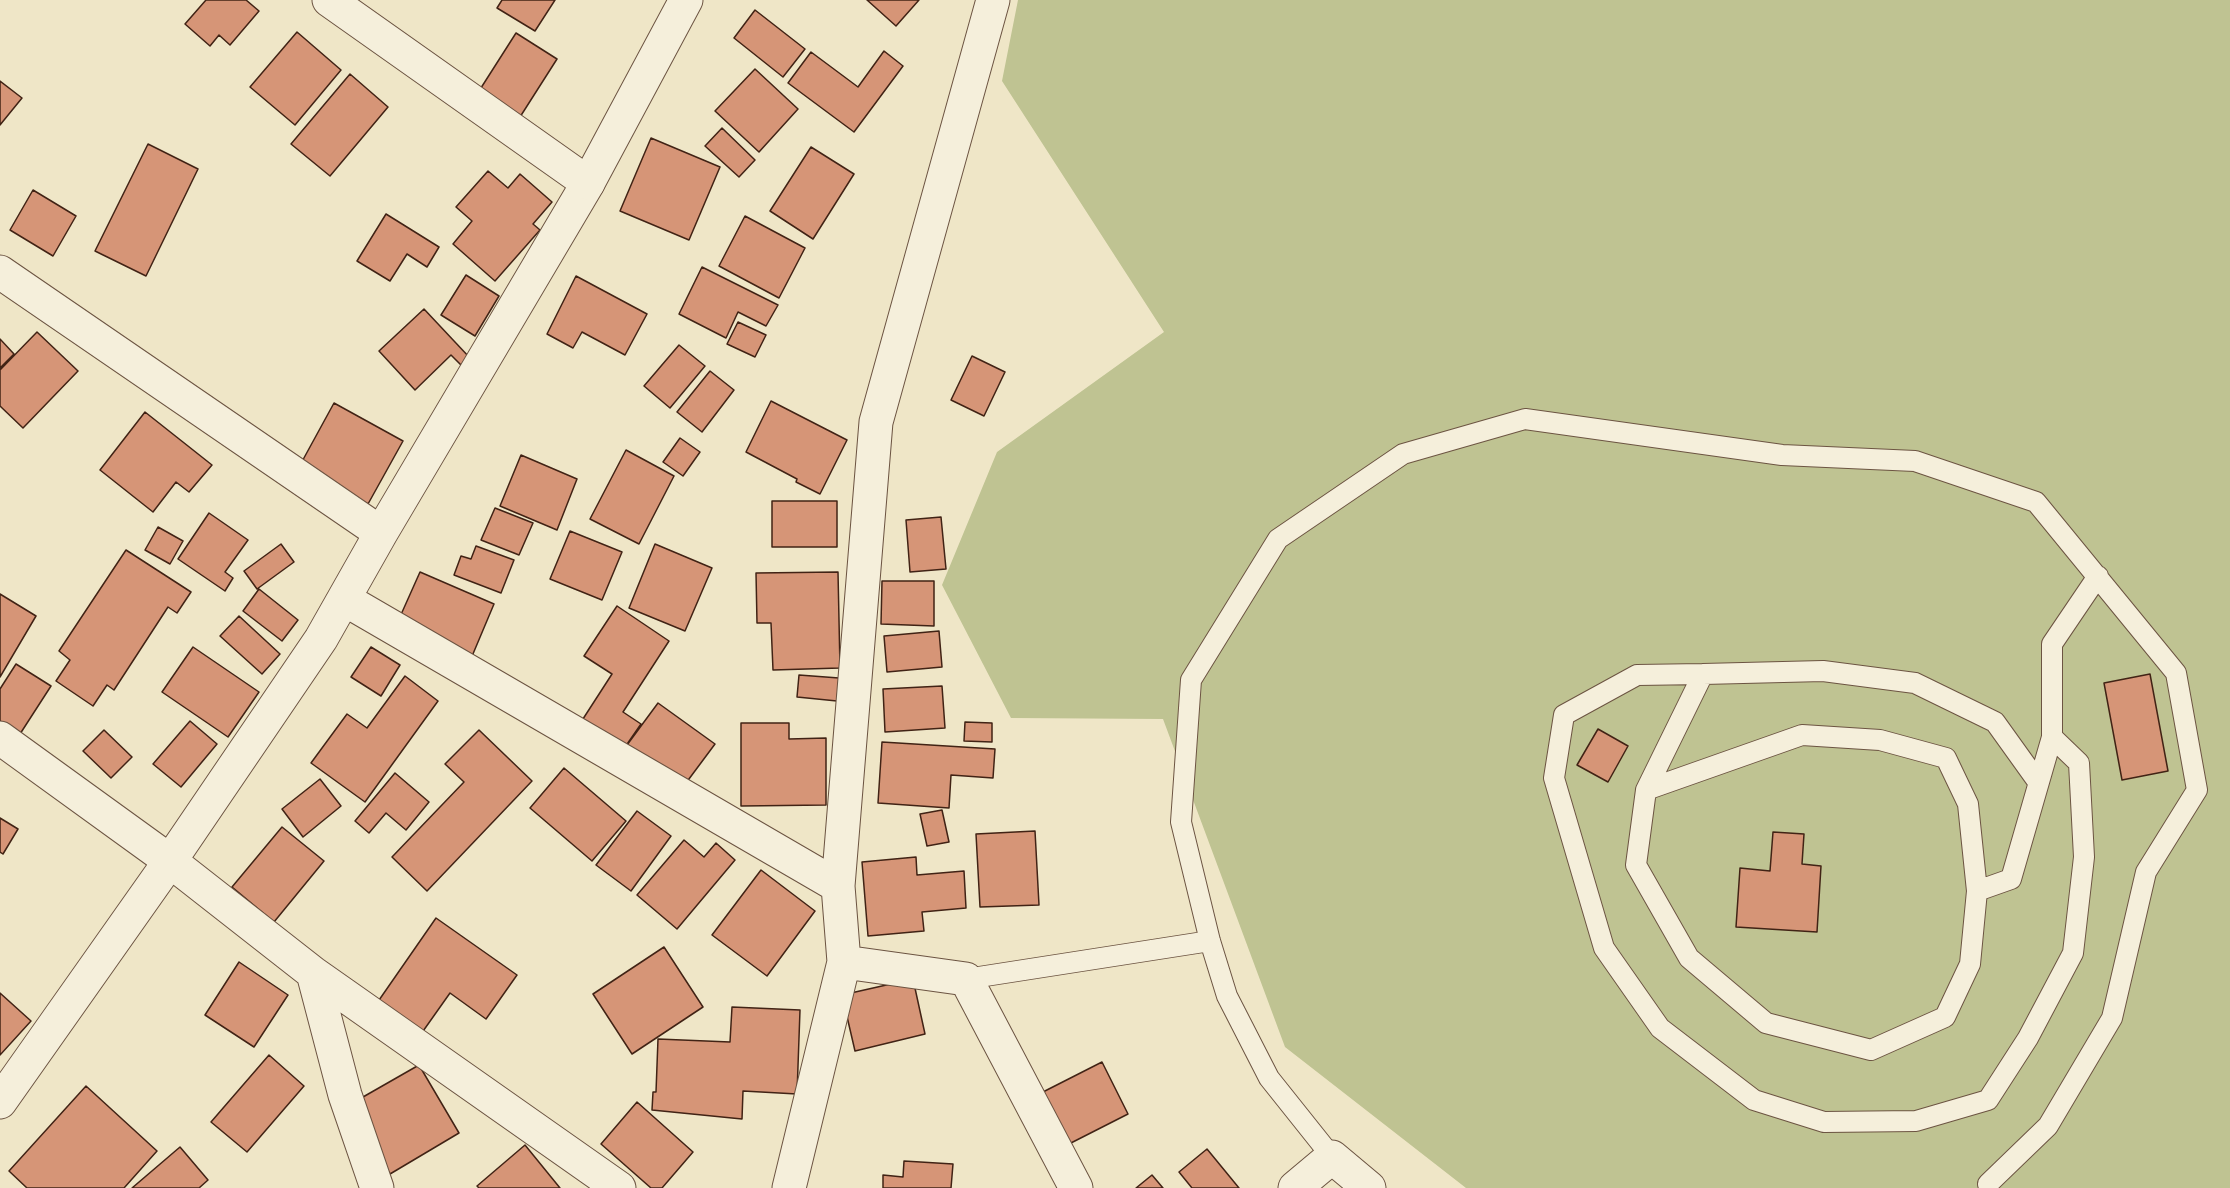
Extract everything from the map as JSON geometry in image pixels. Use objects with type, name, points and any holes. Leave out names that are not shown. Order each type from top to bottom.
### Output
[{"type":"street","points":[[329,0],[588,183]]},
{"type":"street","points":[[0,1102],[170,861],[321,639],[588,183],[686,0]]},
{"type":"street","points":[[789,1188],[844,962],[838,886],[876,422],[993,0]]},
{"type":"street","points":[[0,272],[381,533]]},
{"type":"street","points":[[344,599],[838,886]]},
{"type":"street","points":[[0,738],[170,861],[313,973],[620,1188]]},
{"type":"street","points":[[844,962],[966,979],[1076,1188]]},
{"type":"street","points":[[313,973],[345,1095],[377,1188]]},
{"type":"street","points":[[1295,1188],[1332,1157],[1369,1188]]},
{"type":"lane","points":[[1332,1157],[1269,1078],[1227,996],[1210,941],[1181,822],[1191,680],[1278,539],[1403,454],[1525,419],[1782,454],[1915,460],[2036,502],[2176,673],[2197,790],[2146,872],[2112,1018],[2048,1126],[1988,1184]]},
{"type":"lane","points":[[1977,891],[2011,879],[2052,737],[2052,644],[2098,576]]},
{"type":"lane","points":[[2038,782],[1995,722],[1915,683],[1823,671],[1638,675],[1564,715],[1554,778],[1604,948],[1660,1028],[1754,1100],[1824,1122],[1916,1121],[1988,1100],[2028,1038],[2073,953],[2084,857],[2079,763],[2052,737]]},
{"type":"lane","points":[[1646,789],[1802,735],[1880,740],[1946,759],[1968,804],[1977,891],[1970,964],[1945,1017],[1871,1050],[1766,1023],[1689,958],[1636,865],[1646,789],[1703,674]]},
{"type":"lane","points":[[966,979],[1210,941]]},
{"type":"green space","points":[[1018,0],[2230,0],[2230,1188],[1466,1188],[1285,1047],[1163,719],[1011,718],[942,585],[997,452],[1164,332],[1002,81]]},
{"type":"building","points":[[206,0],[246,0],[259,11],[230,45],[219,35],[210,46],[185,24]]},
{"type":"building","points":[[502,0],[555,0],[535,31],[497,8]]},
{"type":"building","points":[[867,0],[919,0],[896,26]]},
{"type":"building","points":[[755,10],[805,49],[783,77],[734,38]]},
{"type":"building","points":[[297,32],[341,70],[295,125],[250,87]]},
{"type":"building","points":[[516,33],[557,59],[520,117],[479,91]]},
{"type":"building","points":[[884,51],[903,66],[854,132],[788,83],[811,52],[858,87]]},
{"type":"building","points":[[755,69],[798,109],[759,152],[715,111]]},
{"type":"building","points":[[350,74],[388,107],[330,176],[291,144]]},
{"type":"building","points":[[0,81],[22,98],[0,125]]},
{"type":"building","points":[[722,128],[755,160],[739,177],[705,146]]},
{"type":"building","points":[[651,138],[720,167],[689,240],[620,211]]},
{"type":"building","points":[[148,144],[198,169],[146,276],[95,251]]},
{"type":"building","points":[[811,147],[854,174],[813,239],[770,211]]},
{"type":"building","points":[[488,171],[508,188],[520,174],[552,202],[533,224],[540,230],[495,281],[453,244],[472,221],[456,207]]},
{"type":"building","points":[[33,190],[76,216],[53,256],[10,230]]},
{"type":"building","points":[[386,214],[439,247],[427,267],[407,254],[390,281],[357,261]]},
{"type":"building","points":[[745,216],[805,248],[779,298],[719,266]]},
{"type":"building","points":[[702,267],[778,305],[766,326],[738,312],[726,338],[679,314]]},
{"type":"building","points":[[466,275],[499,296],[475,336],[441,315]]},
{"type":"building","points":[[576,276],[647,314],[625,355],[582,332],[573,348],[547,334]]},
{"type":"building","points":[[424,309],[470,358],[462,366],[451,355],[415,390],[379,351]]},
{"type":"building","points":[[738,322],[766,335],[755,357],[727,344]]},
{"type":"building","points":[[37,332],[78,371],[23,428],[0,406],[0,370]]},
{"type":"building","points":[[0,339],[14,354],[0,368]]},
{"type":"building","points":[[679,345],[705,366],[670,408],[644,386]]},
{"type":"building","points":[[972,356],[1005,372],[984,416],[951,400]]},
{"type":"building","points":[[710,371],[734,390],[702,432],[677,412]]},
{"type":"building","points":[[771,401],[847,440],[820,494],[746,452]]},
{"type":"building","points":[[334,403],[403,441],[368,504],[299,467]]},
{"type":"building","points":[[145,412],[212,465],[189,492],[176,482],[153,512],[100,470]]},
{"type":"building","points":[[680,438],[700,452],[683,476],[663,462]]},
{"type":"building","points":[[626,450],[674,476],[639,544],[590,519]]},
{"type":"building","points":[[521,455],[577,479],[557,530],[500,506]]},
{"type":"building","points":[[772,501],[837,501],[837,547],[772,547]]},
{"type":"building","points":[[495,508],[533,523],[519,555],[481,540]]},
{"type":"building","points":[[209,513],[248,540],[225,572],[233,578],[225,591],[178,559]]},
{"type":"building","points":[[941,517],[946,569],[910,572],[906,520]]},
{"type":"building","points":[[158,527],[183,541],[170,564],[145,550]]},
{"type":"building","points":[[570,531],[622,552],[602,600],[550,579]]},
{"type":"building","points":[[281,544],[294,562],[257,589],[244,571]]},
{"type":"building","points":[[655,544],[712,568],[685,631],[629,608]]},
{"type":"building","points":[[476,546],[514,560],[501,593],[454,575],[461,556],[471,559]]},
{"type":"building","points":[[126,550],[191,592],[177,613],[168,607],[114,690],[107,685],[93,706],[56,681],[70,660],[59,651]]},
{"type":"building","points":[[420,572],[494,604],[470,661],[395,628]]},
{"type":"building","points":[[838,572],[840,668],[773,670],[771,623],[757,623],[756,573]]},
{"type":"building","points":[[882,581],[934,581],[934,626],[881,624]]},
{"type":"building","points":[[259,589],[298,620],[282,641],[243,611]]},
{"type":"building","points":[[0,594],[36,616],[0,677]]},
{"type":"building","points":[[617,606],[669,641],[623,712],[641,724],[623,750],[581,722],[612,674],[584,656]]},
{"type":"building","points":[[239,616],[280,654],[262,674],[220,636]]},
{"type":"building","points":[[939,631],[942,667],[887,672],[884,636]]},
{"type":"building","points":[[193,647],[259,692],[228,737],[162,692]]},
{"type":"building","points":[[371,647],[400,665],[381,696],[351,677]]},
{"type":"building","points":[[16,664],[51,686],[20,734],[0,721],[0,689]]},
{"type":"building","points":[[2150,674],[2168,771],[2122,780],[2104,683]]},
{"type":"building","points":[[799,675],[839,678],[837,701],[797,697]]},
{"type":"building","points":[[405,676],[438,701],[365,802],[311,763],[347,714],[367,728]]},
{"type":"building","points":[[942,686],[945,728],[885,732],[883,689]]},
{"type":"building","points":[[658,703],[715,744],[683,787],[627,745]]},
{"type":"building","points":[[190,721],[217,744],[181,787],[153,764]]},
{"type":"building","points":[[965,722],[992,723],[992,742],[964,741]]},
{"type":"building","points":[[741,723],[789,723],[789,739],[826,738],[826,805],[741,806]]},
{"type":"building","points":[[1598,729],[1628,746],[1608,782],[1577,765]]},
{"type":"building","points":[[104,730],[132,757],[111,778],[83,751]]},
{"type":"building","points":[[479,730],[532,781],[427,891],[392,857],[464,782],[445,764]]},
{"type":"building","points":[[882,742],[995,749],[993,778],[951,775],[949,808],[878,803]]},
{"type":"building","points":[[564,768],[626,821],[592,861],[530,808]]},
{"type":"building","points":[[395,773],[429,802],[406,830],[386,813],[369,833],[355,821]]},
{"type":"building","points":[[320,779],[341,806],[303,837],[282,809]]},
{"type":"building","points":[[942,810],[949,842],[927,846],[920,814]]},
{"type":"building","points":[[637,811],[671,836],[631,891],[596,865]]},
{"type":"building","points":[[0,818],[18,829],[3,854],[0,852]]},
{"type":"building","points":[[282,827],[324,861],[274,922],[232,887]]},
{"type":"building","points":[[1035,831],[1039,905],[980,907],[976,834]]},
{"type":"building","points":[[1773,832],[1804,834],[1802,864],[1821,866],[1817,932],[1736,927],[1740,868],[1770,871]]},
{"type":"building","points":[[684,840],[704,857],[716,843],[735,860],[677,929],[637,895]]},
{"type":"building","points":[[916,857],[917,875],[964,871],[966,908],[922,912],[924,931],[868,936],[862,862]]},
{"type":"building","points":[[761,870],[815,911],[767,976],[712,935]]},
{"type":"building","points":[[436,918],[517,975],[486,1019],[450,993],[421,1034],[377,1003]]},
{"type":"building","points":[[664,947],[703,1007],[632,1054],[593,994]]},
{"type":"building","points":[[239,962],[288,995],[254,1047],[205,1015]]},
{"type":"building","points":[[913,979],[925,1034],[855,1051],[842,995]]},
{"type":"building","points":[[0,993],[31,1021],[0,1055]]},
{"type":"building","points":[[732,1007],[800,1010],[797,1094],[743,1091],[742,1119],[652,1110],[653,1092],[656,1092],[658,1039],[730,1042]]},
{"type":"building","points":[[269,1055],[304,1086],[247,1152],[211,1122]]},
{"type":"building","points":[[1102,1062],[1128,1114],[1065,1146],[1039,1094]]},
{"type":"building","points":[[419,1065],[459,1133],[390,1174],[349,1105]]},
{"type":"building","points":[[86,1086],[157,1151],[124,1188],[27,1188],[9,1171]]},
{"type":"building","points":[[637,1102],[693,1152],[662,1188],[651,1188],[601,1144]]},
{"type":"building","points":[[525,1145],[560,1188],[479,1188],[477,1186]]},
{"type":"building","points":[[180,1147],[208,1180],[199,1188],[132,1188]]},
{"type":"building","points":[[1207,1149],[1239,1188],[1192,1188],[1179,1172]]},
{"type":"building","points":[[904,1161],[953,1164],[951,1188],[883,1188],[883,1175],[903,1177]]},
{"type":"building","points":[[1152,1175],[1163,1188],[1136,1188]]}]
